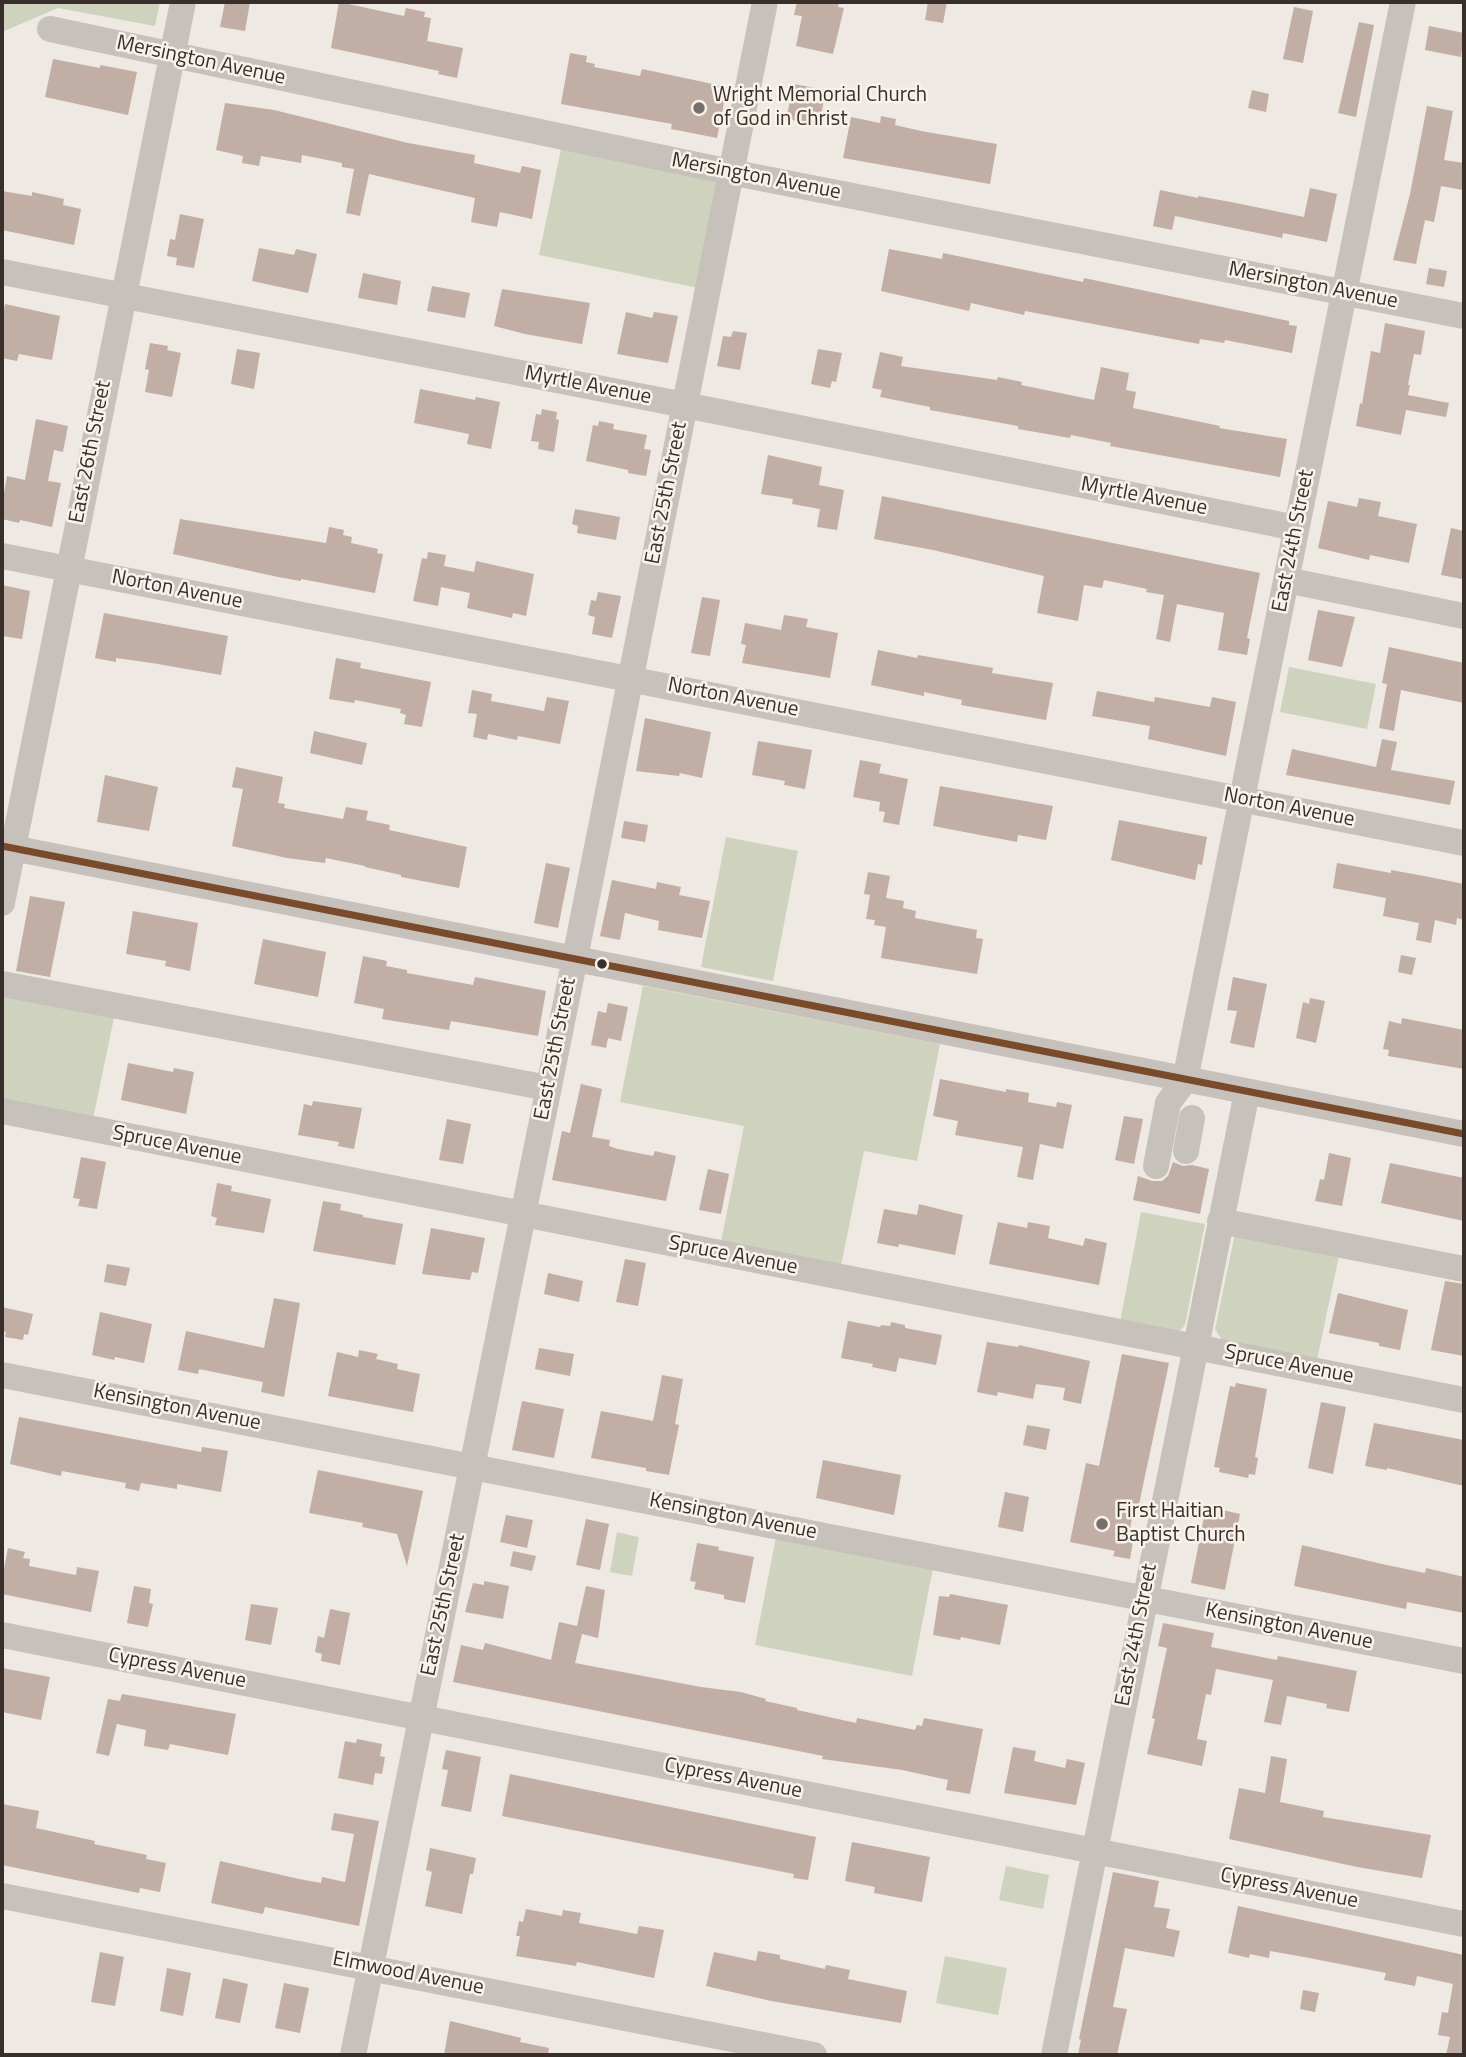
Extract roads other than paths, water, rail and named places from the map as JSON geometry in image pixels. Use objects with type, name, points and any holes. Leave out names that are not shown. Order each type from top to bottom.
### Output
[{"type":"street","name":"East 26th Street","points":[[2,903],[7,847],[68,569],[183,2]]},
{"type":"street","name":"East 25th Street","points":[[353,2055],[765,2]]},
{"type":"street","name":"East 24th Street","points":[[1185,1080],[1403,2]]},
{"type":"street","name":"Mersington Avenue","points":[[50,29],[730,172],[1464,316]]},
{"type":"street","name":"Myrtle Avenue","points":[[2,272],[1296,528]]},
{"type":"street","name":"Norton Avenue","points":[[2,556],[1464,843]]},
{"type":"street","points":[[1286,580],[1464,616]]},
{"type":"street","points":[[7,847],[1464,1134]]},
{"type":"street","points":[[2,984],[548,1088]]},
{"type":"street","points":[[1156,1166],[1182,1134],[1168,1103],[1185,1080]]},
{"type":"street","name":"East 24th Street","points":[[1054,2055],[1247,1092]]},
{"type":"street","name":"Spruce Avenue","points":[[2,1111],[1464,1400]]},
{"type":"street","points":[[1220,1221],[1464,1269]]},
{"type":"street","name":"Kensington Avenue","points":[[2,1374],[1464,1661]]},
{"type":"street","name":"Cypress Avenue","points":[[2,1635],[1464,1924]]},
{"type":"street","name":"Elmwood Avenue","points":[[2,1896],[371,1966],[814,2055]]},
{"type":"place","name":"Wright Memorial Church of God in Christ","points":[[699,108]]},
{"type":"place","name":"First Haitian Baptist Church","points":[[1102,1524]]}]
